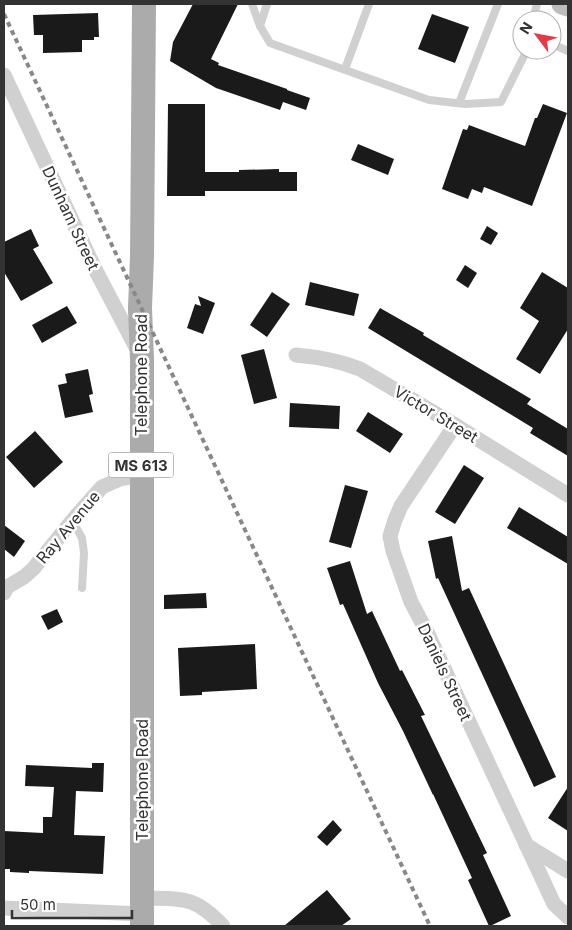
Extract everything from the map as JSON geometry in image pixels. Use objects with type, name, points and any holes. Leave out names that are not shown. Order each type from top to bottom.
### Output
[{"type":"main road","name":"Telephone Road","points":[[142,913],[142,359],[140,308],[144,4]]},
{"type":"street","points":[[562,4],[568,6]]},
{"type":"street","name":"Dunham Street","points":[[4,75],[95,269],[142,359]]},
{"type":"street","name":"Victor Street","points":[[296,355],[310,356],[360,369],[568,495]]},
{"type":"street","name":"Daniels Street","points":[[456,426],[401,506],[390,536],[393,550],[411,602],[427,632],[554,904],[568,917]]},
{"type":"street","name":"Ray Avenue","points":[[5,588],[24,578],[33,570],[72,520],[102,487],[120,479],[141,475]]},
{"type":"street","points":[[526,845],[568,871]]},
{"type":"street","points":[[4,908],[142,913],[184,900],[198,904],[211,913],[224,926]]},
{"type":"lane","points":[[252,4],[260,26],[270,43],[429,100],[466,104],[501,102],[522,60]]},
{"type":"lane","points":[[260,26],[267,4]]},
{"type":"lane","points":[[345,70],[369,4]]},
{"type":"lane","points":[[459,103],[498,4]]},
{"type":"lane","points":[[72,520],[82,538],[84,553],[82,588]]},
{"type":"building","points":[[193,4],[238,4],[211,59],[219,63],[218,65],[310,98],[306,110],[283,102],[280,110],[216,88],[170,61],[173,42]]},
{"type":"building","points":[[98,13],[99,37],[94,37],[94,40],[82,40],[82,52],[43,53],[43,35],[34,35],[33,15]]},
{"type":"building","points":[[432,14],[469,27],[455,63],[418,49]]},
{"type":"building","points":[[168,104],[205,104],[205,172],[279,169],[279,172],[297,172],[297,191],[205,191],[205,196],[167,196]]},
{"type":"building","points":[[543,104],[567,113],[532,206],[484,187],[482,193],[472,189],[468,199],[442,189],[463,129],[467,130],[469,125],[525,146],[535,118],[537,118]]},
{"type":"building","points":[[358,144],[394,159],[388,175],[351,160]]},
{"type":"building","points":[[487,226],[498,233],[491,245],[480,239]]},
{"type":"building","points":[[31,229],[39,246],[33,249],[53,283],[21,301],[4,272],[4,242]]},
{"type":"building","points":[[465,265],[477,273],[468,288],[456,280]]},
{"type":"building","points":[[542,272],[568,288],[568,329],[540,374],[516,359],[539,321],[520,308]]},
{"type":"building","points":[[310,282],[359,294],[354,316],[305,305]]},
{"type":"building","points":[[272,292],[290,304],[267,337],[250,325]]},
{"type":"building","points":[[198,296],[215,303],[203,334],[187,328],[195,304],[201,306]]},
{"type":"building","points":[[67,306],[77,323],[42,343],[32,325]]},
{"type":"building","points":[[380,308],[531,399],[527,404],[568,429],[568,456],[530,433],[533,428],[368,328]]},
{"type":"building","points":[[264,349],[277,398],[254,404],[241,355]]},
{"type":"building","points":[[88,369],[93,394],[89,395],[93,412],[65,418],[58,385],[67,383],[65,374]]},
{"type":"building","points":[[290,403],[340,406],[339,429],[289,427]]},
{"type":"building","points":[[368,412],[403,434],[390,453],[356,431]]},
{"type":"building","points":[[35,431],[63,462],[34,488],[6,457]]},
{"type":"building","points":[[464,465],[484,478],[455,524],[435,512]]},
{"type":"building","points":[[345,485],[368,491],[351,548],[329,542]]},
{"type":"building","points":[[519,507],[568,537],[568,564],[507,528]]},
{"type":"building","points":[[4,525],[25,541],[14,557],[4,549]]},
{"type":"building","points":[[452,536],[462,591],[469,588],[556,777],[534,787],[438,578],[436,579],[428,541]]},
{"type":"building","points":[[350,561],[367,614],[372,611],[400,671],[402,670],[425,715],[421,716],[487,853],[483,855],[511,916],[490,926],[468,880],[472,878],[433,794],[378,683],[343,604],[340,605],[327,568]]},
{"type":"building","points":[[206,593],[207,608],[164,609],[164,595]]},
{"type":"building","points":[[57,609],[63,622],[48,630],[41,616]]},
{"type":"building","points":[[255,644],[257,689],[202,692],[202,695],[180,696],[178,648]]},
{"type":"building","points":[[92,763],[104,763],[103,792],[76,791],[74,835],[105,836],[103,874],[29,871],[29,873],[10,872],[10,869],[4,869],[4,831],[43,833],[43,817],[52,817],[54,787],[25,786],[26,765],[92,768]]},
{"type":"building","points":[[568,787],[568,831],[548,818]]},
{"type":"building","points":[[333,820],[342,830],[327,846],[317,837]]},
{"type":"building","points":[[327,890],[351,919],[341,926],[284,926]]},
{"type":"railway","points":[[4,14],[430,926]]}]
